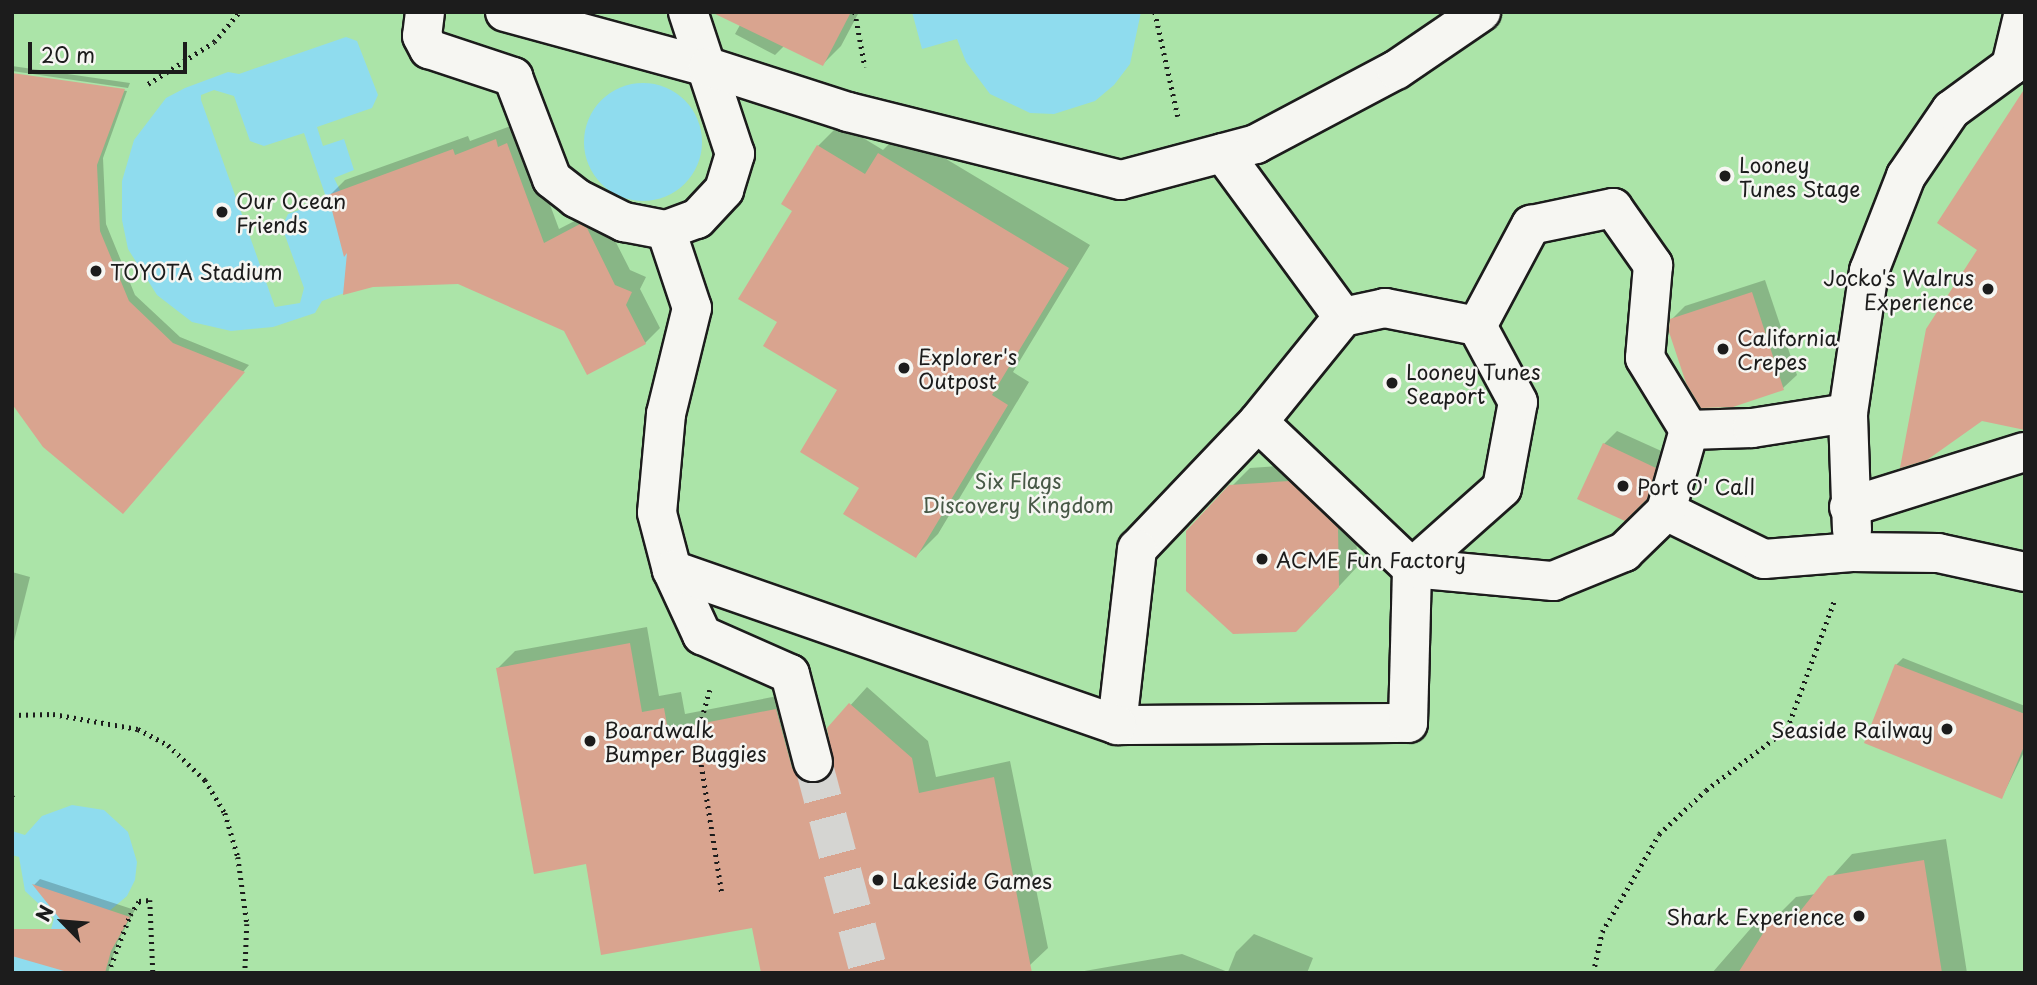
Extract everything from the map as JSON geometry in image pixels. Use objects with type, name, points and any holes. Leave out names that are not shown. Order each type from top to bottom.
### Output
[{"type":"street","points":[[425,12],[422,36],[429,49],[513,77]]},
{"type":"street","points":[[688,12],[708,67],[735,154],[724,190],[697,219],[666,230],[624,222],[576,198],[552,179],[513,77],[517,15],[708,67],[848,112],[1121,180],[1256,144],[1396,70],[1481,12]]},
{"type":"street","points":[[1851,530],[1849,413],[1869,271],[1906,176],[1951,110],[2011,66],[2024,12]]},
{"type":"street","points":[[1206,158],[1343,317]]},
{"type":"street","points":[[1258,422],[1412,568],[1553,581],[1624,552],[1666,511],[1689,430],[1645,358],[1653,265],[1613,208],[1531,225],[1477,326]]},
{"type":"street","points":[[666,230],[692,308],[666,414],[657,513],[672,570],[702,635],[790,674],[813,762]]},
{"type":"street","points":[[1116,725],[1137,549],[1258,422],[1343,317],[1385,308],[1477,326]]},
{"type":"street","points":[[672,570],[1116,725],[1408,723],[1412,568],[1502,488],[1518,402],[1477,326]]},
{"type":"street","points":[[1689,430],[1752,428],[1849,413]]},
{"type":"street","points":[[1666,511],[1764,559],[1851,530],[2025,452]]},
{"type":"street","points":[[1851,530],[2025,572]]},
{"type":"path","points":[[148,84],[214,42],[239,12]]},
{"type":"path","points":[[1155,12],[1206,158]]},
{"type":"path","points":[[1593,973],[1602,932],[1659,834],[1706,790],[1787,729],[1851,530]]},
{"type":"path","points":[[721,645],[697,737],[722,892]]},
{"type":"path","points":[[12,715],[53,714],[138,729],[168,745],[205,780],[225,813],[238,856],[247,924],[245,973]]},
{"type":"path","points":[[108,973],[130,915],[139,901],[150,900],[153,973]]},
{"type":"green space","name":"Six Flags Discovery Kingdom","points":[[12,12],[2025,12],[2025,973],[12,973]]},
{"type":"water","points":[[912,12],[1141,12],[1130,64],[1114,85],[1095,101],[1054,114],[1030,113],[990,94],[966,62],[957,39],[922,49]]},
{"type":"water","points":[[346,37],[357,41],[378,95],[372,108],[317,127],[323,146],[344,139],[354,170],[334,178],[384,279],[322,301],[315,313],[273,327],[231,331],[192,322],[157,295],[128,249],[122,220],[122,181],[134,140],[166,98],[228,72],[239,74]],"holes":[[[214,90],[234,96],[250,141],[264,146],[304,133],[327,200],[288,214],[282,227],[304,288],[300,303],[275,307],[201,100],[201,95]]]},
{"type":"water","points":[[643,83],[676,93],[692,109],[702,142],[692,175],[676,191],[643,201],[610,191],[594,175],[584,142],[594,109],[610,93]]},
{"type":"water","points":[[72,805],[104,810],[128,832],[137,862],[135,880],[127,896],[101,918],[87,973],[12,973],[12,956],[48,941],[54,918],[25,891],[19,857],[12,855],[12,831],[25,835],[42,816]]},
{"type":"building","points":[[711,12],[851,12],[823,66]]},
{"type":"building","points":[[12,73],[125,89],[97,165],[100,231],[129,301],[173,343],[245,372],[123,514],[43,447],[12,404]]},
{"type":"building","name":"Jocko's Walrus Experience","points":[[2025,88],[2025,430],[1982,421],[1927,460],[1900,468],[1926,329],[1977,250],[1937,223]]},
{"type":"building","points":[[496,139],[498,147],[507,143],[544,243],[580,224],[587,228],[615,285],[632,292],[626,305],[646,344],[587,375],[564,331],[458,284],[373,287],[343,295],[347,253],[344,257],[328,195],[453,149],[455,155]]},
{"type":"building","name":"Explorer's Outpost","points":[[817,145],[865,174],[878,153],[1069,268],[992,395],[1008,405],[916,558],[843,514],[859,488],[800,452],[837,390],[763,346],[777,322],[738,299],[792,211],[781,204]]},
{"type":"building","name":"California Crepes","points":[[1752,292],[1784,390],[1733,407],[1701,408],[1686,383],[1669,332],[1670,319]]},
{"type":"building","name":"Port O' Call","points":[[1603,443],[1656,468],[1647,499],[1625,521],[1577,499]]},
{"type":"building","name":"ACME Fun Factory","points":[[1289,481],[1338,528],[1339,587],[1296,632],[1233,634],[1186,591],[1186,531],[1229,485]]},
{"type":"building","points":[[630,643],[642,712],[664,708],[668,730],[776,709],[792,768],[807,783],[819,783],[834,768],[827,728],[849,703],[912,758],[919,793],[994,777],[1032,973],[761,973],[752,928],[601,955],[586,864],[534,874],[496,668]]},
{"type":"building","name":"Seaside Railway","points":[[1895,664],[2025,714],[2025,744],[2002,799],[1864,743]]},
{"type":"building","name":"Shark Experience","points":[[1924,860],[1942,973],[1738,973],[1772,919],[1798,914],[1828,876]]},
{"type":"building","points":[[32,884],[130,917],[111,951],[105,973],[71,973],[12,956],[12,929],[68,929]]},
{"type":"tunnel","points":[[813,762],[869,973]]},
{"type":"place","name":"Looney Tunes Stage","points":[[1725,176]]},
{"type":"place","name":"Our Ocean Friends","points":[[222,212]]},
{"type":"place","name":"TOYOTA Stadium","points":[[96,271]]},
{"type":"place","name":"Jocko's Walrus Experience","points":[[1988,289]]},
{"type":"place","name":"California Crepes","points":[[1723,349]]},
{"type":"place","name":"Explorer's Outpost","points":[[904,368]]},
{"type":"place","name":"Looney Tunes Seaport","points":[[1392,383]]},
{"type":"place","name":"Port O' Call","points":[[1623,486]]},
{"type":"place","name":"ACME Fun Factory","points":[[1262,559]]},
{"type":"place","name":"Seaside Railway","points":[[1947,729]]},
{"type":"place","name":"Boardwalk Bumper Buggies","points":[[590,741]]},
{"type":"place","name":"Lakeside Games","points":[[878,880]]},
{"type":"place","name":"Shark Experience","points":[[1859,916]]}]
